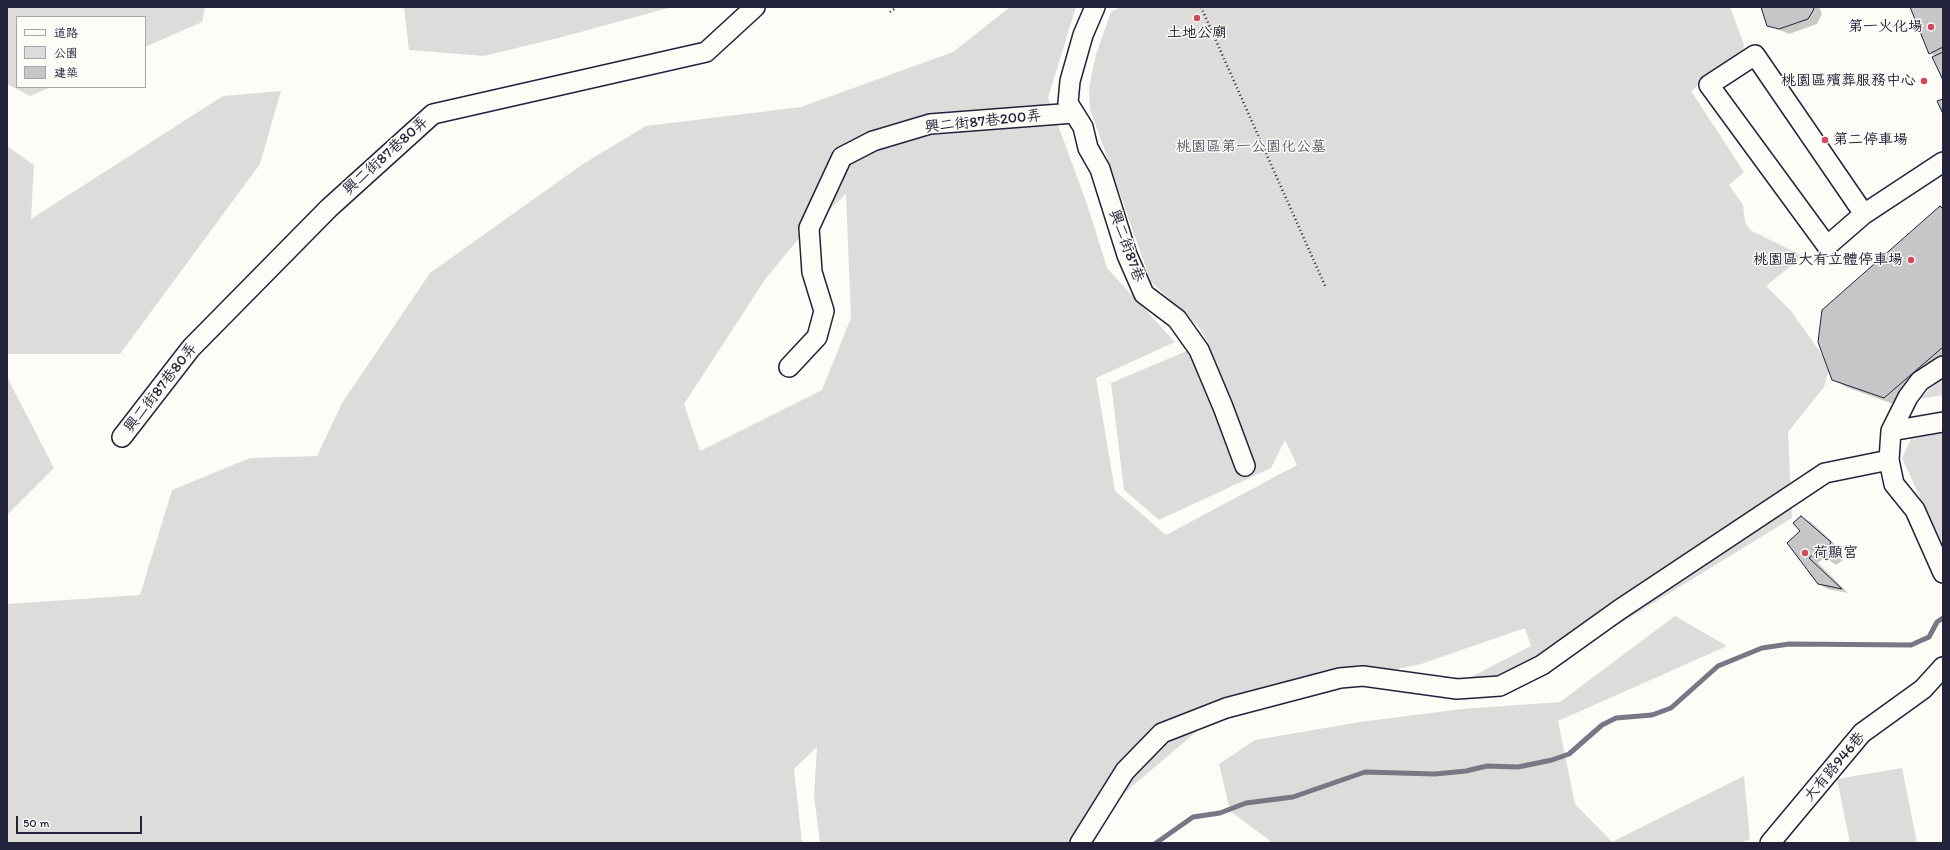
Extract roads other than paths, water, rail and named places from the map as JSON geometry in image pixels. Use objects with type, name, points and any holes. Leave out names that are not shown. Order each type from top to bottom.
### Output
[{"type":"street","name":"興二街87巷80弄","points":[[122,437],[191,348],[329,208],[433,114],[706,52],[755,7]]},
{"type":"street","name":"興二街87巷","points":[[1095,7],[1083,35],[1070,81],[1068,103],[1083,127],[1088,148],[1100,169],[1127,255],[1144,294],[1177,319],[1198,350],[1223,407],[1245,466]]},
{"type":"street","points":[[1864,214],[1755,55],[1709,85],[1827,246],[1864,214],[1943,162]]},
{"type":"street","name":"興二街87巷200弄","points":[[789,367],[816,337],[824,311],[812,272],[809,228],[842,157],[873,141],[930,124],[1074,113]]},
{"type":"street","points":[[1943,366],[1920,381],[1908,397],[1891,431],[1889,460],[1894,484],[1915,510],[1943,573]]},
{"type":"street","points":[[1891,431],[1943,422]]},
{"type":"street","points":[[1080,843],[1125,771],[1162,733],[1226,708],[1340,678],[1363,676],[1457,689],[1500,686],[1542,665],[1619,610],[1825,473],[1889,460]]},
{"type":"street","name":"大有路946巷","points":[[1770,843],[1862,733],[1923,689],[1943,667]]},
{"type":"waterway","points":[[1156,843],[1193,817],[1220,813],[1246,803],[1293,797],[1365,772],[1435,774],[1466,771],[1487,766],[1518,767],[1552,760],[1569,754],[1602,725],[1616,718],[1652,715],[1671,708],[1718,666],[1762,648],[1789,644],[1911,645],[1929,637],[1937,622],[1943,618]]},
{"type":"place","name":"土地公廟","points":[[1197,18]]},
{"type":"place","name":"第一火化場","points":[[1931,27]]},
{"type":"place","name":"桃園區殯葬服務中心","points":[[1924,81]]},
{"type":"place","name":"第二停車場","points":[[1825,140]]},
{"type":"place","name":"桃園區大有立體停車場","points":[[1911,260]]},
{"type":"place","name":"荷顯宮","points":[[1805,553]]},
{"type":"park label","name":"桃園區第一公園化公墓","points":[[1251,147]]}]
